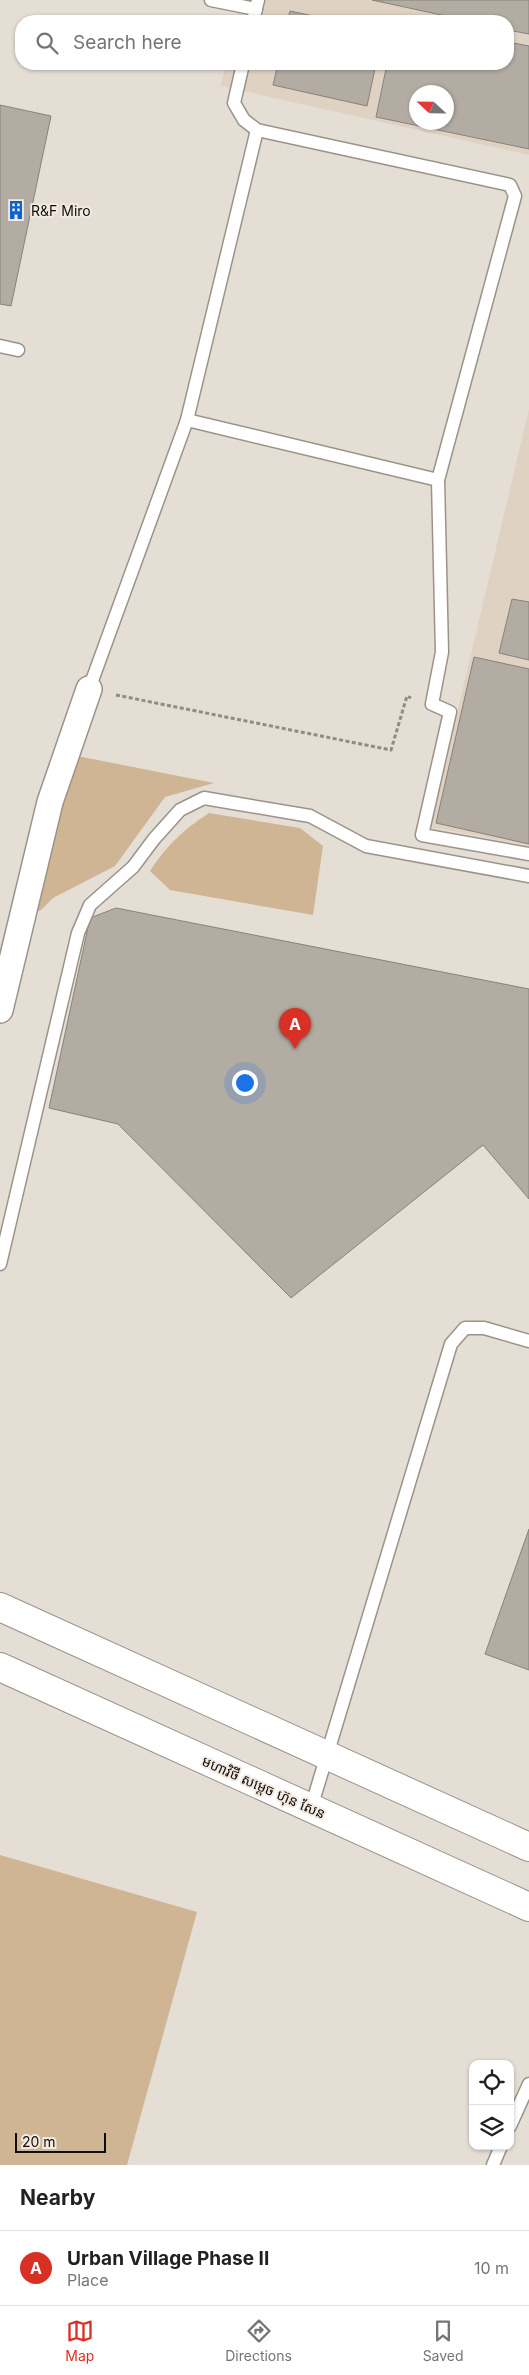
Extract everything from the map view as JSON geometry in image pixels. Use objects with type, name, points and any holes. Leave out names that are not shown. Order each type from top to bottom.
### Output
[{"type":"highway","points":[[0,1607],[529,1847]]},
{"type":"highway","name":"មហាវិថី សម្តេច ហ៊ុន សែន","points":[[0,1667],[529,1907]]},
{"type":"street","points":[[0,1010],[50,802],[89,689]]},
{"type":"lane","points":[[211,0],[256,10]]},
{"type":"lane","points":[[242,70],[234,103],[244,120],[257,130],[510,185],[515,196],[438,480],[442,652],[432,704],[450,712],[422,835],[529,854]]},
{"type":"lane","points":[[89,689],[187,420],[257,130]]},
{"type":"lane","points":[[0,346],[18,350]]},
{"type":"lane","points":[[187,420],[438,480]]},
{"type":"lane","points":[[0,1264],[78,933],[90,905],[133,867],[154,839],[180,810],[204,798],[310,816],[366,846],[529,876]]},
{"type":"lane","points":[[311,1808],[451,1344],[465,1328],[484,1328],[529,1341]]},
{"type":"lane","points":[[514,2117],[529,2084]]},
{"type":"lane","points":[[493,2165],[499,2150]]},
{"type":"path","points":[[89,689],[391,750],[407,696],[432,704]]},
{"type":"shaded area","points":[[241,0],[529,0],[529,155],[417,130],[454,130],[454,85],[409,85],[409,128],[221,86],[225,70],[514,70],[514,15],[237,15]]},
{"type":"shaded area","points":[[529,409],[529,846],[430,827]]},
{"type":"shaded area","points":[[57,752],[214,783],[165,797],[115,866],[53,898],[41,910],[16,919]]},
{"type":"shaded area","points":[[209,813],[300,828],[323,846],[313,915],[170,890],[150,871],[176,839]]},
{"type":"shaded area","points":[[0,1855],[197,1912],[127,2165],[0,2165]]},
{"type":"building","points":[[372,0],[529,0],[529,34],[514,31],[514,15],[441,15]]},
{"type":"building","points":[[290,11],[309,15],[289,15]]},
{"type":"building","points":[[514,43],[529,46],[529,149],[438,130],[454,130],[454,85],[409,85],[409,124],[376,117],[386,70],[514,70]]},
{"type":"building","points":[[277,70],[375,70],[367,106],[273,85]]},
{"type":"building","name":"R&F Miro","points":[[0,105],[51,116],[11,306],[0,304]]},
{"type":"building","points":[[512,599],[529,602],[529,660],[499,653]]},
{"type":"building","points":[[474,657],[529,669],[529,844],[436,823]]},
{"type":"building","points":[[116,908],[529,989],[529,1199],[483,1145],[291,1298],[118,1124],[49,1108],[90,918]]},
{"type":"building","points":[[529,1529],[529,1670],[485,1654]]},
{"type":"place","name":"R&F Miro","points":[[16,210]]},
{"type":"place","name":"Urban Village Phase II","points":[[295,1049]]}]
